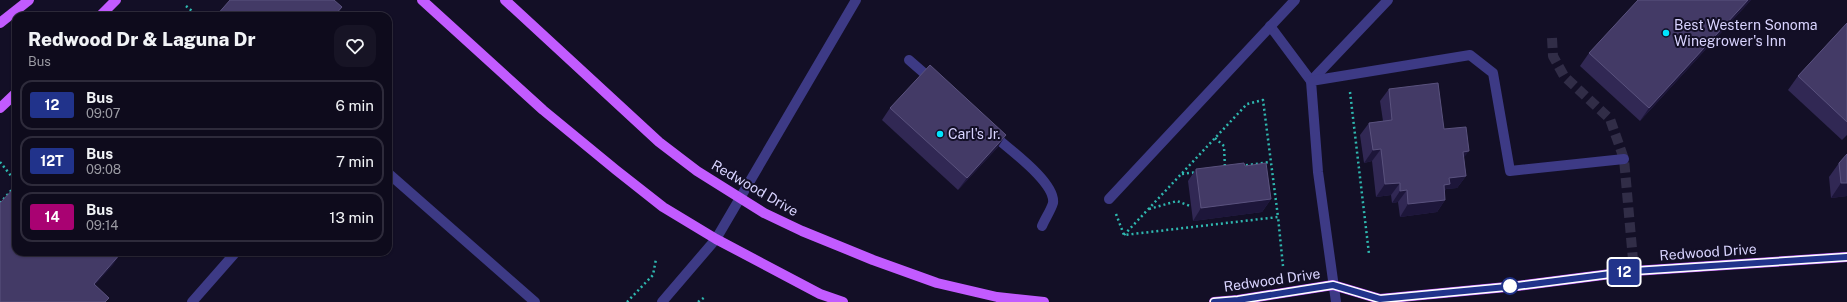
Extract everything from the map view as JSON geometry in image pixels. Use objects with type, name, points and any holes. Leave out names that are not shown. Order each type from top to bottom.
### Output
[{"type":"main road","points":[[14,12],[29,0]]},
{"type":"main road","points":[[104,12],[116,0]]},
{"type":"main road","points":[[422,0],[543,110],[663,207],[716,239],[820,294],[843,302]]},
{"type":"main road","name":"Redwood Drive","points":[[505,0],[660,142],[698,171],[764,213],[802,231],[873,260],[937,283],[997,297],[1044,302]]},
{"type":"main road","points":[[0,23],[12,13]]},
{"type":"main road","points":[[0,108],[12,97]]},
{"type":"main road","name":"Redwood Drive","points":[[1214,302],[1238,300],[1333,285],[1379,300],[1517,286],[1634,271],[1847,257]]},
{"type":"street","points":[[662,302],[716,239],[741,199],[856,0]]},
{"type":"street","points":[[1109,199],[1295,0]]},
{"type":"street","points":[[1311,81],[1388,0]]},
{"type":"street","points":[[1270,26],[1311,81],[1318,172],[1336,302]]},
{"type":"street","points":[[1311,81],[1470,54],[1494,73],[1510,170],[1624,159]]},
{"type":"street","points":[[909,60],[939,86]]},
{"type":"street","points":[[986,129],[1039,175],[1049,188],[1053,202],[1042,226]]},
{"type":"street","points":[[392,177],[535,302]]},
{"type":"street","points":[[192,302],[232,256]]},
{"type":"path","points":[[186,6],[193,12]]},
{"type":"path","points":[[1348,75],[1369,254]]},
{"type":"path","points":[[1124,235],[1247,104],[1262,100],[1278,217],[1282,266]]},
{"type":"path","points":[[1215,138],[1224,146],[1225,168]]},
{"type":"path","points":[[0,162],[12,178]]},
{"type":"path","points":[[1240,166],[1270,162]]},
{"type":"path","points":[[1218,169],[1232,167]]},
{"type":"path","points":[[1182,174],[1203,171]]},
{"type":"path","points":[[0,203],[12,189]]},
{"type":"path","points":[[1109,199],[1124,235]]},
{"type":"path","points":[[1148,209],[1177,201],[1190,206]]},
{"type":"path","points":[[1124,235],[1278,217]]},
{"type":"path","points":[[626,302],[653,275],[656,259]]},
{"type":"path","points":[[698,302],[705,297]]},
{"type":"building","points":[[230,0],[334,0],[342,7],[338,12],[220,12]]},
{"type":"building","name":"Best Western Sonoma Winegrower's Inn","points":[[1638,0],[1748,0],[1649,108],[1589,53]]},
{"type":"building","name":"Best Western Sonoma Winegrower's Inn","points":[[1847,23],[1847,122],[1798,76]]},
{"type":"building","name":"Carl's Jr.","points":[[930,65],[1006,135],[967,178],[890,108]]},
{"type":"building","points":[[1438,83],[1444,129],[1466,127],[1469,151],[1463,152],[1466,176],[1449,178],[1450,184],[1444,185],[1445,200],[1408,204],[1407,190],[1400,191],[1400,183],[1385,184],[1381,149],[1373,150],[1369,123],[1392,120],[1389,89]]},
{"type":"building","points":[[1847,154],[1847,183],[1841,183],[1839,163]]},
{"type":"building","points":[[1244,163],[1245,166],[1266,163],[1271,199],[1201,208],[1196,169]]},
{"type":"building","points":[[12,190],[12,256],[118,256],[94,284],[109,298],[105,302],[0,302],[0,203]]},
{"type":"tunnel","points":[[1552,38],[1553,56],[1564,76],[1610,119],[1624,159],[1634,271]]},
{"type":"bus line","name":"12","points":[[1214,302],[1238,300],[1333,285],[1380,299],[1517,286],[1634,271],[1847,257]]},
{"type":"place","name":"Best Western Sonoma Winegrower's Inn","points":[[1666,33]]},
{"type":"place","name":"Carl's Jr.","points":[[940,134]]}]
